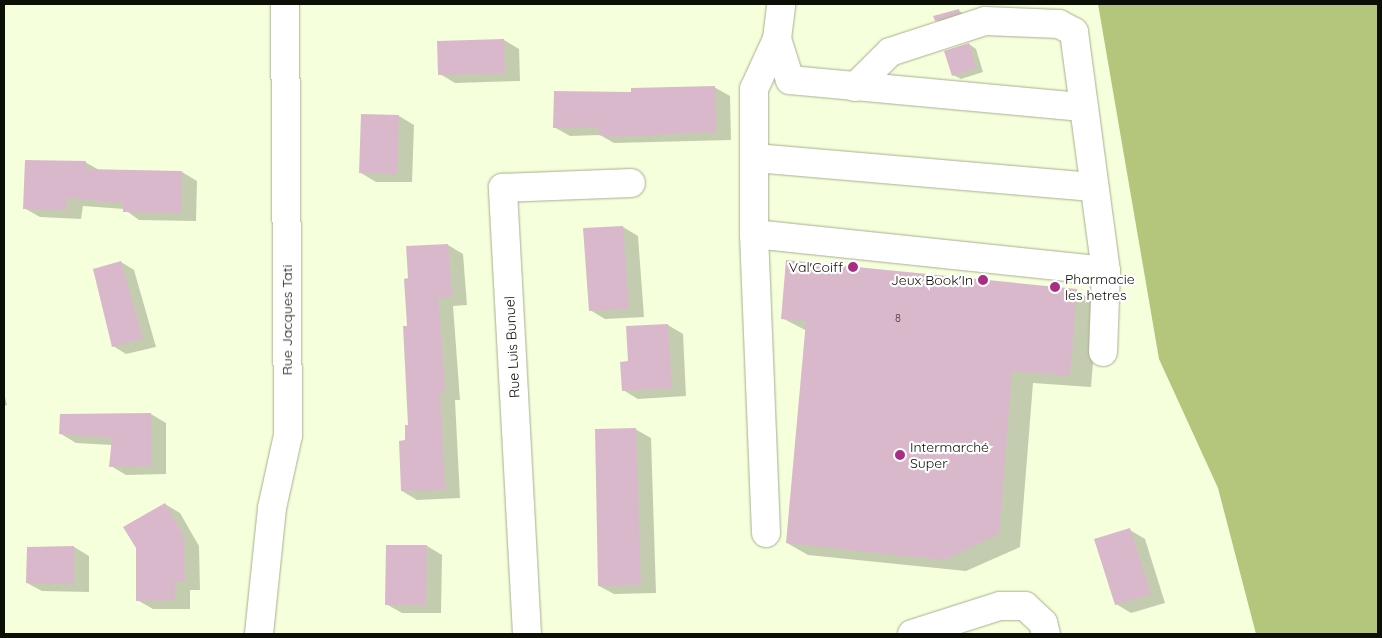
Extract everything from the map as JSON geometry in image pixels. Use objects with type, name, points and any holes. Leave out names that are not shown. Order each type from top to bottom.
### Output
[{"type":"street","name":"Rue Jacques Tati","points":[[259,634],[272,508],[288,435],[285,4]]},
{"type":"street","points":[[766,534],[754,234],[754,89],[777,39],[781,4]]},
{"type":"street","points":[[855,87],[890,52],[985,21],[1059,24],[1074,32],[1093,187],[1106,271],[1103,352]]},
{"type":"street","points":[[777,39],[790,80],[1084,107]]},
{"type":"street","points":[[755,158],[1093,187]]},
{"type":"street","name":"Rue Luis Bunuel","points":[[527,634],[503,188],[631,182]]},
{"type":"street","points":[[754,234],[1106,271]]},
{"type":"street","points":[[912,634],[1000,606],[1025,606],[1043,624],[1046,634]]},
{"type":"green space","points":[[1098,4],[1378,4],[1378,634],[1256,634],[1218,488],[1159,359]]},
{"type":"building","points":[[959,9],[960,13],[935,21],[933,16]]},
{"type":"building","points":[[504,39],[505,73],[438,75],[437,41]]},
{"type":"building","points":[[969,43],[976,68],[952,76],[944,51]]},
{"type":"building","points":[[715,86],[716,132],[612,137],[598,135],[599,127],[553,128],[554,91],[631,92],[631,88]]},
{"type":"building","points":[[361,114],[399,115],[397,174],[359,173]]},
{"type":"building","points":[[25,160],[86,161],[85,169],[182,171],[181,213],[123,212],[123,203],[67,198],[66,210],[23,209]]},
{"type":"building","points":[[623,226],[629,309],[589,311],[583,228]]},
{"type":"building","points":[[448,244],[452,297],[438,298],[445,392],[440,392],[445,490],[401,491],[399,441],[405,440],[405,425],[408,425],[403,326],[407,326],[404,279],[408,278],[406,246]]},
{"type":"building","name":"Intermarché Super","points":[[786,260],[1077,289],[1070,376],[1012,371],[999,534],[944,560],[786,543],[806,321],[781,319]]},
{"type":"building","points":[[121,261],[143,339],[112,347],[93,269]]},
{"type":"building","points":[[668,324],[672,388],[622,391],[620,362],[628,361],[626,326]]},
{"type":"building","points":[[151,413],[151,466],[109,467],[112,438],[59,434],[60,414]]},
{"type":"building","points":[[636,428],[641,585],[598,586],[595,429]]},
{"type":"building","points":[[165,503],[184,536],[185,582],[175,582],[175,600],[136,601],[136,548],[123,527]]},
{"type":"building","points":[[1130,528],[1151,594],[1115,605],[1094,539]]},
{"type":"building","points":[[386,545],[427,545],[426,605],[385,605]]},
{"type":"building","points":[[74,546],[74,584],[26,583],[27,547]]},
{"type":"place","name":"Val'Coiff","points":[[853,267]]},
{"type":"place","name":"Jeux Book'In","points":[[983,280]]},
{"type":"place","name":"Pharmacie les hetres","points":[[1055,287]]},
{"type":"place","name":"Intermarché Super","points":[[900,455]]}]
